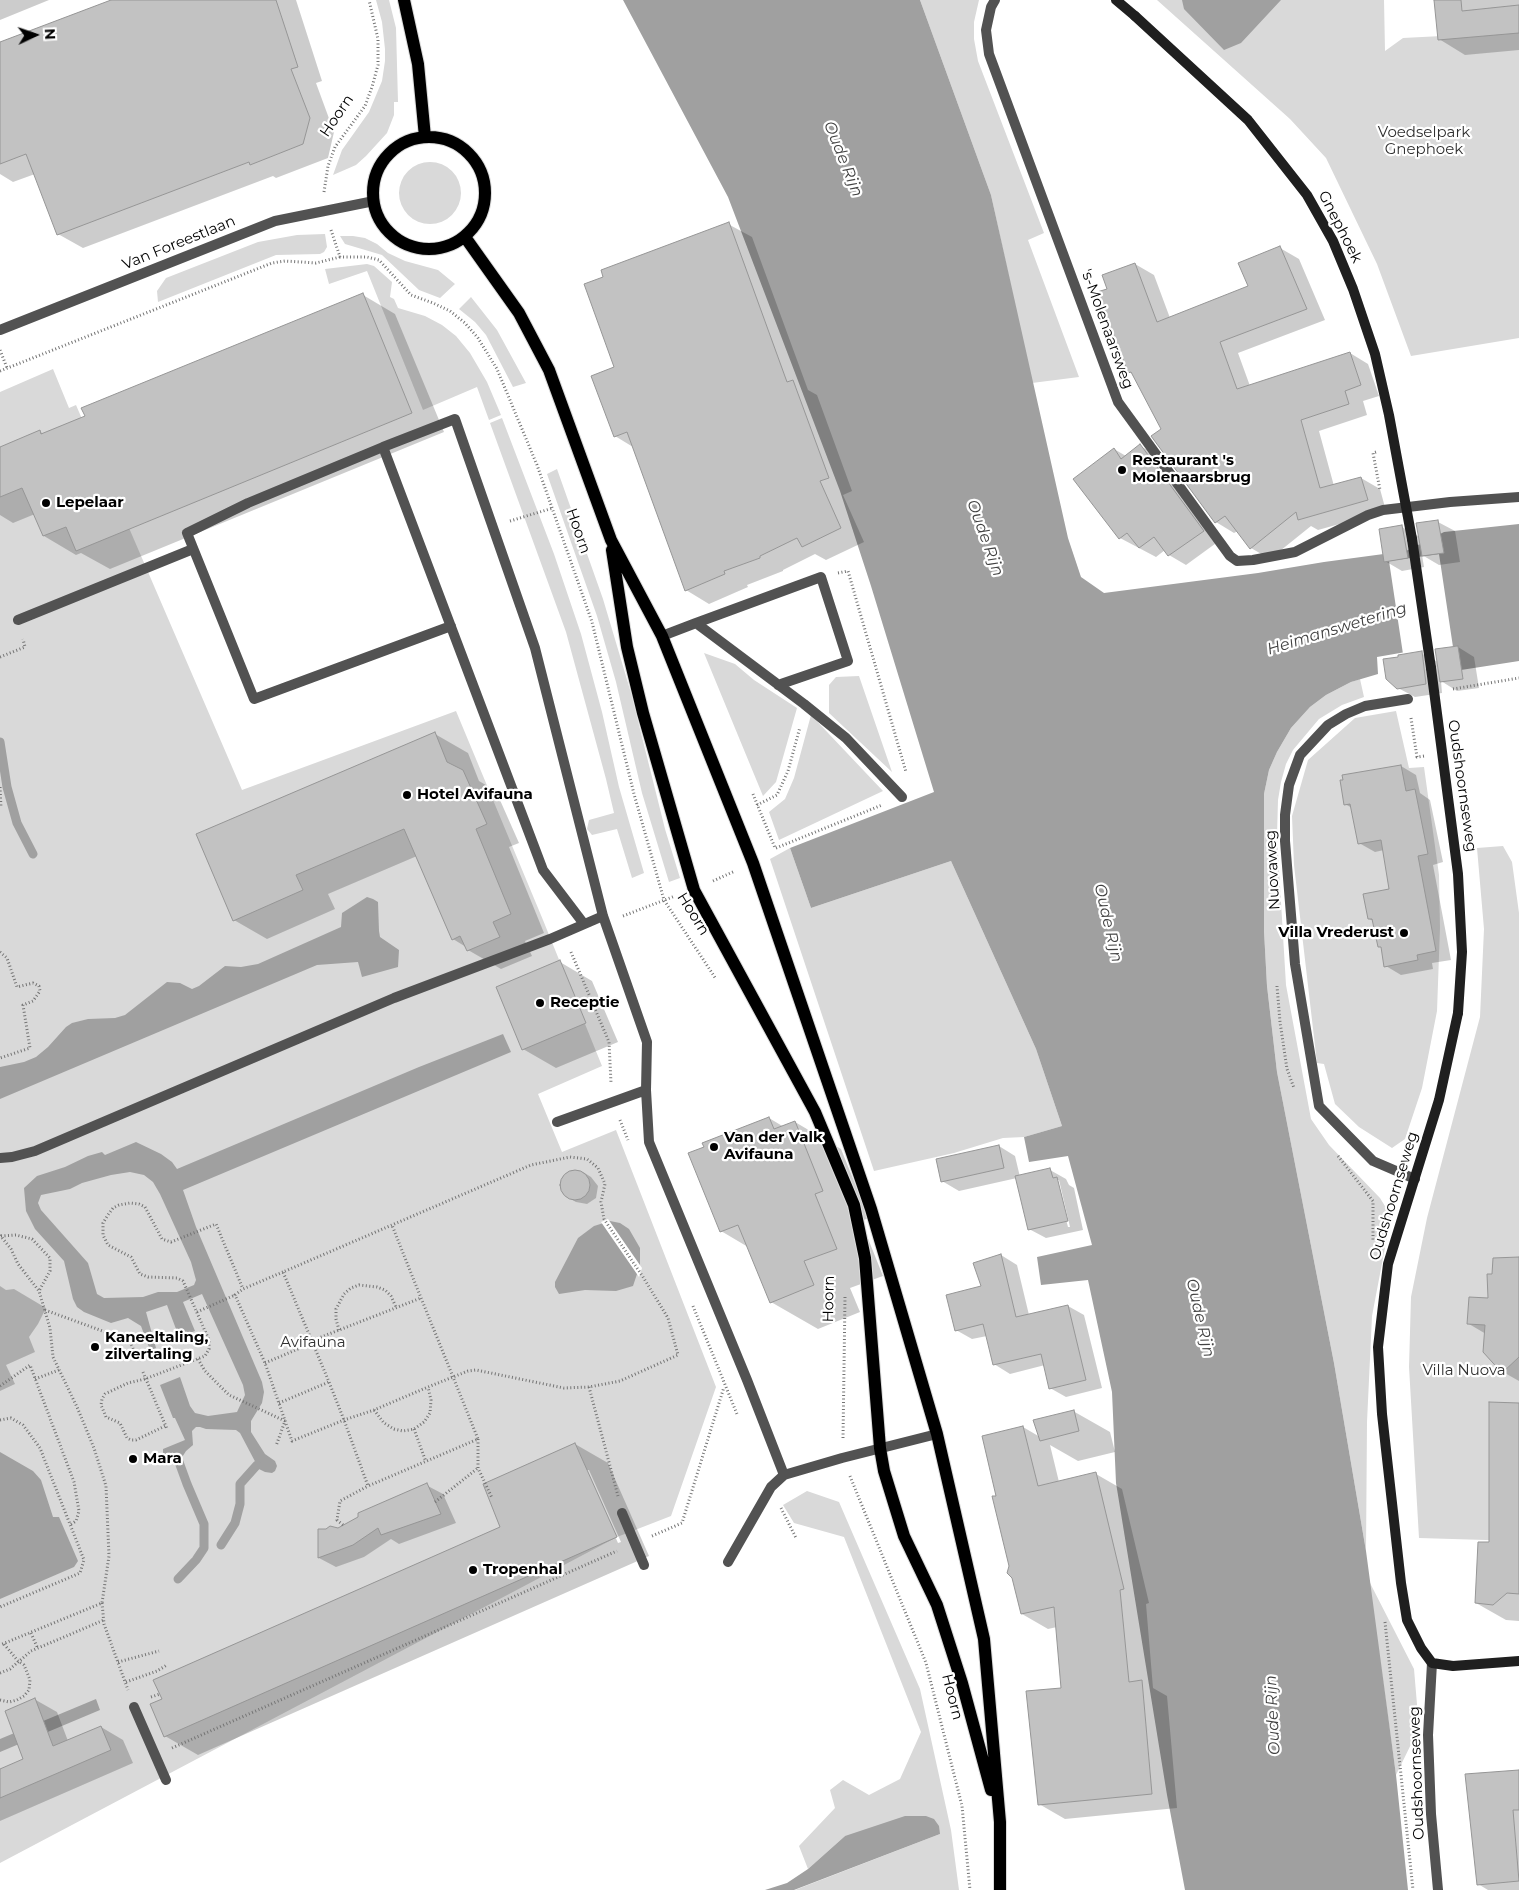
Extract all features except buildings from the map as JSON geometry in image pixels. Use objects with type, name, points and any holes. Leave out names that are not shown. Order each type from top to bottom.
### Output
[{"type":"main road","points":[[404,0],[418,64],[424,137]]},
{"type":"main road","points":[[424,137],[436,137],[457,144],[466,150],[480,167],[486,189],[486,200],[479,221],[465,238],[438,249],[420,249],[398,240],[389,233],[379,218],[374,202],[375,179],[385,158],[402,143],[424,137]]},
{"type":"main road","name":"Hoorn","points":[[465,238],[518,313],[549,370],[611,540],[662,636],[753,864],[871,1209],[937,1434],[984,1639],[1000,1822],[1000,1890]]},
{"type":"main road","name":"Hoorn","points":[[611,540],[627,647],[643,713],[694,890],[815,1112],[854,1205],[865,1258],[880,1448],[884,1471],[904,1536],[937,1605],[957,1666],[1000,1822]]},
{"type":"street","name":"'s-Molenaarsweg","points":[[994,0],[986,30],[989,54],[1118,402],[1230,556],[1237,561],[1295,552],[1368,515],[1383,510],[1450,502],[1519,497]]},
{"type":"street","name":"Gnephoek","points":[[1116,0],[1248,120],[1307,195],[1333,241],[1353,289],[1374,354],[1389,415],[1412,538]]},
{"type":"street","name":"Van Foreestlaan","points":[[0,330],[275,221],[374,202]]},
{"type":"street","points":[[451,626],[254,699],[187,533],[248,503],[383,446],[454,419],[535,648],[604,919],[647,1042],[646,1090],[649,1142],[784,1475]]},
{"type":"street","points":[[383,446],[543,870],[584,924]]},
{"type":"street","name":"Oudshoornseweg","points":[[1412,538],[1458,874],[1462,952],[1458,1013],[1439,1100],[1388,1264],[1378,1347],[1382,1414],[1407,1620],[1421,1648],[1432,1663],[1428,1735],[1431,1814],[1438,1890]]},
{"type":"street","points":[[18,620],[193,549]]},
{"type":"street","points":[[662,636],[821,577],[848,661],[778,685]]},
{"type":"street","points":[[696,623],[846,738],[902,797]]},
{"type":"street","name":"Nuovaweg","points":[[1408,699],[1365,706],[1346,714],[1328,725],[1300,755],[1288,785],[1285,840],[1295,964],[1319,1106],[1373,1161],[1415,1179]]},
{"type":"street","points":[[0,1158],[12,1158],[35,1151],[394,998],[542,942],[584,924],[604,919]]},
{"type":"street","points":[[557,1122],[646,1090]]},
{"type":"street","points":[[728,1562],[771,1488],[784,1475],[937,1434]]},
{"type":"street","points":[[622,1513],[644,1565]]},
{"type":"street","points":[[1432,1663],[1453,1666],[1519,1661]]},
{"type":"street","points":[[134,1707],[166,1780]]},
{"type":"path","name":"Hoorn","points":[[370,0],[378,39],[378,65],[365,106],[338,142],[331,156],[324,182],[326,210],[331,232],[340,257],[367,257],[379,260],[411,295],[450,312],[465,323],[478,338],[497,369],[512,402],[552,508],[592,622],[634,794],[664,900],[717,981]]},
{"type":"path","points":[[0,371],[272,263],[285,261],[316,262],[340,257]]},
{"type":"path","points":[[0,349],[7,368]]},
{"type":"path","points":[[493,528],[552,508]]},
{"type":"path","points":[[1445,691],[1519,678]]},
{"type":"path","points":[[1408,699],[1417,757],[1443,754]]},
{"type":"path","points":[[757,805],[777,795],[788,771],[804,704]]},
{"type":"path","points":[[0,787],[1,808]]},
{"type":"path","points":[[604,919],[664,900]]},
{"type":"path","points":[[0,952],[7,958],[17,987],[26,983],[33,983],[38,986],[40,991],[33,1001],[23,1005],[30,1048],[0,1058]]},
{"type":"path","points":[[197,1312],[235,1295],[243,1289],[531,1164],[570,1158],[587,1159],[598,1168],[605,1184],[601,1202],[604,1219],[668,1318],[678,1355],[620,1381],[589,1387],[564,1388],[476,1370],[453,1377],[292,1441],[264,1363],[235,1295]]},
{"type":"path","points":[[143,1372],[145,1379],[166,1428],[136,1440],[131,1440],[126,1438],[120,1423],[106,1417],[102,1412],[100,1405],[105,1394],[128,1383],[145,1379],[198,1359],[208,1353],[209,1345],[183,1281],[177,1278],[148,1278],[140,1274],[131,1257],[108,1245],[104,1235],[103,1223],[112,1208],[130,1203],[145,1207],[162,1239],[170,1242],[216,1224],[243,1289]]},
{"type":"path","points":[[392,1225],[478,1439],[478,1468],[492,1498]]},
{"type":"path","points":[[1,1235],[11,1249],[18,1264],[39,1290],[50,1328],[53,1358],[94,1448],[106,1486],[109,1556],[102,1603],[104,1620],[134,1707]]},
{"type":"path","points":[[1,1235],[16,1235],[32,1239],[50,1258],[50,1271],[39,1290]]},
{"type":"path","points":[[283,1272],[329,1382],[368,1486]]},
{"type":"path","points":[[339,1330],[336,1309],[344,1294],[351,1288],[360,1286],[377,1287],[385,1290],[396,1307]]},
{"type":"path","name":"Hoorn","points":[[845,1290],[842,1458],[926,1663],[962,1806],[970,1890]]},
{"type":"path","points":[[264,1363],[339,1330],[421,1298]]},
{"type":"path","points":[[45,1310],[130,1341],[136,1356]]},
{"type":"path","points":[[198,1359],[205,1371],[220,1387],[240,1400],[285,1422]]},
{"type":"path","points":[[0,1386],[30,1365],[74,1482],[79,1511],[76,1521],[70,1525]]},
{"type":"path","points":[[35,1379],[59,1370]]},
{"type":"path","points":[[279,1403],[329,1382]]},
{"type":"path","points":[[374,1410],[384,1423],[394,1429],[403,1431],[414,1429],[424,1422],[430,1413],[431,1400],[428,1387]]},
{"type":"path","points":[[589,1387],[622,1513]]},
{"type":"path","points":[[156,1756],[682,1523],[724,1387]]},
{"type":"path","points":[[0,1420],[11,1418],[23,1425],[40,1448],[84,1560],[80,1573],[0,1607]]},
{"type":"path","points":[[276,1446],[285,1422]]},
{"type":"path","points":[[414,1429],[426,1462]]},
{"type":"path","points":[[343,1525],[338,1520],[340,1501],[368,1486],[478,1439]]},
{"type":"path","points":[[435,1502],[478,1468]]},
{"type":"path","points":[[0,1645],[102,1603]]},
{"type":"path","points":[[0,1673],[10,1668],[24,1656],[104,1620]]},
{"type":"path","points":[[31,1633],[38,1649]]},
{"type":"path","points":[[0,1700],[9,1702],[24,1696],[29,1690],[30,1680],[24,1665],[18,1661],[4,1644]]},
{"type":"path","points":[[118,1662],[159,1650]]},
{"type":"path","points":[[126,1682],[157,1671],[166,1665]]},
{"type":"green space","points":[[376,0],[389,0],[396,28],[398,102],[394,102],[394,115],[387,133],[356,165],[333,175],[342,150],[369,112],[382,81],[385,49],[382,22]]},
{"type":"green space","points":[[920,0],[979,0],[974,22],[974,39],[978,61],[1044,233],[1028,240],[1079,377],[1032,383],[991,195]]},
{"type":"green space","name":"Voedselpark Gnephoek","points":[[1157,0],[1384,0],[1385,51],[1403,38],[1519,32],[1519,338],[1411,356],[1377,264],[1326,158],[1290,119]]},
{"type":"green space","points":[[430,162],[442,164],[452,171],[459,181],[461,193],[459,205],[452,215],[442,222],[430,224],[418,222],[408,215],[401,205],[399,193],[401,181],[408,171],[418,164]]},
{"type":"green space","points":[[325,234],[327,247],[320,254],[276,255],[158,302],[157,291],[166,278],[258,242],[297,235]]},
{"type":"green space","points":[[340,236],[365,238],[377,244],[388,253],[405,261],[438,270],[455,284],[440,298],[419,290],[382,255],[345,244]]},
{"type":"green space","points":[[367,264],[374,266],[392,282],[390,297],[394,299],[398,308],[425,316],[442,325],[456,336],[470,353],[487,382],[501,415],[489,420],[477,387],[423,410],[367,271],[329,284],[325,269]]},
{"type":"green space","points":[[471,297],[497,330],[526,383],[513,387],[486,335],[475,322],[459,309]]},
{"type":"green space","name":"Avifauna","points":[[53,369],[69,408],[76,405],[242,790],[456,711],[602,1066],[538,1094],[562,1152],[616,1130],[716,1387],[671,1516],[617,1537],[0,1863],[0,392]]},
{"type":"green space","points":[[502,418],[554,554],[581,634],[602,712],[619,787],[644,873],[632,878],[617,829],[592,835],[587,829],[589,820],[614,813],[566,632],[490,423]]},
{"type":"green space","points":[[557,469],[603,599],[631,693],[665,829],[680,878],[669,882],[642,793],[616,682],[597,616],[547,474]]},
{"type":"green space","points":[[704,653],[735,664],[754,680],[797,708],[776,782],[763,796]]},
{"type":"green space","points":[[859,676],[892,772],[829,713],[829,685],[836,677]]},
{"type":"green space","points":[[1360,679],[1364,697],[1342,705],[1319,719],[1293,750],[1286,764],[1281,782],[1278,800],[1277,836],[1286,985],[1311,1119],[1329,1145],[1380,1198],[1391,1216],[1372,1316],[1367,1422],[1366,1551],[1334,1363],[1277,1072],[1267,986],[1264,931],[1263,831],[1264,794],[1269,770],[1291,728],[1310,707],[1326,695]]},
{"type":"green space","points":[[1396,711],[1409,768],[1424,767],[1439,875],[1440,928],[1437,1011],[1422,1088],[1405,1139],[1392,1148],[1359,1127],[1335,1104],[1324,1064],[1317,1063],[1294,865],[1292,816],[1308,760],[1355,718]]},
{"type":"green space","points":[[811,715],[883,791],[779,840],[769,812],[785,799],[794,778]]},
{"type":"green space","name":"Villa Nuova","points":[[1503,846],[1512,862],[1519,913],[1519,1541],[1419,1538],[1409,1367],[1411,1297],[1427,1218],[1480,1017],[1484,929],[1477,848]]},
{"type":"green space","points":[[790,848],[811,908],[951,861],[1036,1049],[1062,1126],[1024,1137],[1003,1138],[954,1153],[874,1171],[770,859]]},
{"type":"green space","points":[[807,1491],[839,1502],[920,1689],[951,1830],[959,1890],[795,1890],[940,1834],[845,1836],[808,1869],[799,1846],[835,1808],[830,1790],[843,1780],[869,1795],[900,1779],[921,1732],[844,1537],[794,1523],[783,1505]]},
{"type":"green space","points":[[1369,1581],[1414,1669],[1419,1728],[1396,1775]]},
{"type":"water","points":[[623,0],[920,0],[991,195],[1068,538],[1081,577],[1104,593],[1406,551],[1444,532],[1519,524],[1519,661],[1461,670],[1457,646],[1423,649],[1377,657],[1378,674],[1351,682],[1326,695],[1310,707],[1291,728],[1269,770],[1264,794],[1264,931],[1267,986],[1277,1072],[1334,1363],[1366,1551],[1396,1775],[1408,1890],[1185,1890],[1167,1795],[1116,1483],[1112,1392],[1088,1280],[1041,1285],[1037,1257],[1092,1245],[1068,1156],[1029,1162],[1024,1137],[1062,1126],[1036,1049],[951,861],[811,908],[790,848],[934,792],[840,491],[728,197]]},
{"type":"water","points":[[1182,0],[1281,0],[1241,43],[1224,50],[1184,9]]},
{"type":"water","points":[[367,897],[378,902],[380,937],[399,950],[398,967],[362,977],[358,962],[317,965],[0,1099],[0,1067],[24,1062],[36,1057],[72,1023],[88,1019],[115,1018],[125,1015],[167,982],[180,983],[192,989],[199,986],[225,966],[241,967],[258,964],[341,927],[342,913]]},
{"type":"water","points":[[503,1034],[511,1052],[183,1190],[196,1227],[262,1382],[264,1392],[262,1403],[251,1421],[251,1432],[265,1454],[275,1461],[277,1466],[272,1473],[259,1469],[240,1433],[236,1430],[200,1427],[196,1427],[192,1431],[193,1445],[186,1451],[179,1462],[173,1462],[163,1455],[163,1449],[185,1440],[175,1418],[173,1418],[160,1385],[180,1377],[190,1406],[195,1413],[208,1416],[237,1412],[245,1395],[243,1385],[202,1294],[183,1302],[195,1331],[179,1337],[167,1305],[146,1312],[156,1348],[150,1350],[141,1326],[128,1318],[111,1323],[84,1312],[77,1307],[73,1299],[64,1261],[35,1229],[26,1211],[24,1188],[37,1176],[65,1167],[88,1156],[102,1152],[105,1155],[136,1142],[161,1154],[172,1162],[177,1169],[419,1067]],"holes":[[[130,1172],[144,1175],[153,1182],[160,1194],[191,1262],[196,1280],[194,1285],[177,1292],[158,1292],[143,1297],[104,1298],[97,1294],[88,1263],[41,1210],[38,1203],[41,1195],[70,1189],[82,1183],[111,1175]]]},
{"type":"water","points":[[610,1221],[620,1223],[629,1229],[640,1248],[640,1265],[633,1286],[616,1291],[585,1290],[559,1294],[555,1287],[555,1282],[578,1238],[594,1226]]},
{"type":"water","points":[[0,1452],[33,1471],[41,1480],[53,1517],[59,1517],[78,1561],[74,1567],[0,1599]]},
{"type":"water","points":[[96,1699],[100,1710],[0,1752],[0,1739]]},
{"type":"water","points":[[905,1816],[926,1816],[934,1819],[939,1826],[940,1834],[794,1890],[765,1890],[787,1883],[808,1869],[845,1836]]},
{"type":"pier","points":[[1439,554],[1453,647],[1403,654],[1389,561]]},
{"type":"pier","points":[[608,1219],[642,1268],[639,1277],[601,1222]]},
{"type":"waterway","points":[[0,742],[7,787],[17,823],[33,854]]},
{"type":"waterway","points":[[178,1579],[196,1560],[204,1548],[204,1524],[179,1462]]},
{"type":"waterway","points":[[221,1545],[235,1523],[240,1504],[240,1484],[257,1465]]},
{"type":"place","name":"Restaurant 's Molenaarsbrug","points":[[1122,470]]},
{"type":"place","name":"Lepelaar","points":[[46,503]]},
{"type":"place","name":"Hotel Avifauna","points":[[407,795]]},
{"type":"place","name":"Villa Vrederust","points":[[1404,933]]},
{"type":"place","name":"Receptie","points":[[540,1003]]},
{"type":"place","name":"Van der Valk Avifauna","points":[[714,1147]]},
{"type":"place","name":"Kaneeltaling, zilvertaling","points":[[95,1347]]},
{"type":"place","name":"Mara","points":[[133,1459]]},
{"type":"place","name":"Tropenhal","points":[[473,1570]]},
{"type":"water label","name":"Oude Rijn","points":[[843,159]]},
{"type":"water label","name":"Oude Rijn","points":[[985,538]]},
{"type":"water label","name":"Heimanswetering","points":[[1337,629]]},
{"type":"water label","name":"Oude Rijn","points":[[1108,923]]},
{"type":"water label","name":"Oude Rijn","points":[[1200,1318]]},
{"type":"water label","name":"Oude Rijn","points":[[1273,1715]]}]
